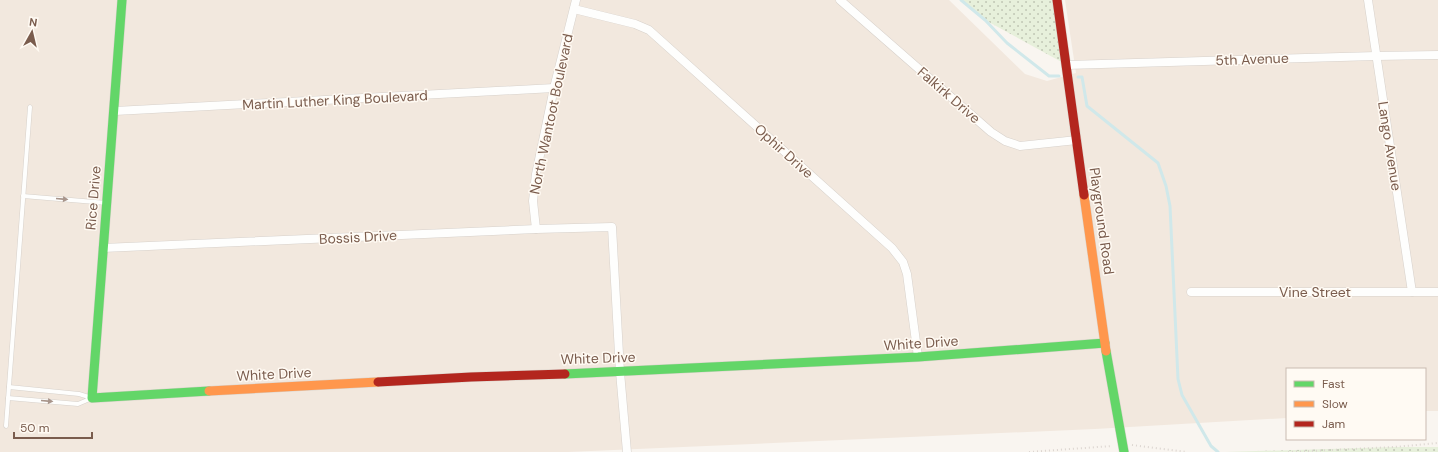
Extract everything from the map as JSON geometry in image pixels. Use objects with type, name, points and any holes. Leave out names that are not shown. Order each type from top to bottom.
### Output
[{"type":"street","name":"Rice Drive","points":[[92,398],[115,111],[122,0]]},
{"type":"street","name":"North Wantoot Boulevard","points":[[536,229],[533,201],[536,174],[554,88],[576,0]]},
{"type":"street","name":"Falkirk Drive","points":[[840,0],[991,132],[1005,141],[1020,146],[1077,140]]},
{"type":"street","name":"Playground Road","points":[[1057,0],[1105,343],[1123,449]]},
{"type":"street","name":"Lango Avenue","points":[[1368,0],[1412,292]]},
{"type":"street","name":"Ophir Drive","points":[[574,9],[635,24],[649,30],[892,248],[903,262],[907,274],[918,357]]},
{"type":"street","name":"5th Avenue","points":[[1067,65],[1438,55]]},
{"type":"street","name":"Martin Luther King Boulevard","points":[[115,111],[554,88]]},
{"type":"street","name":"Bossis Drive","points":[[103,248],[612,226],[620,372]]},
{"type":"street","name":"Vine Street","points":[[1191,292],[1438,292]]},
{"type":"street","name":"White Drive","points":[[92,398],[471,377],[620,372],[918,357],[1105,343]]},
{"type":"street","points":[[620,372],[626,452]]},
{"type":"lane","points":[[6,426],[30,107]]},
{"type":"lane","points":[[23,196],[107,203]]},
{"type":"lane","points":[[9,387],[79,394],[92,398]]},
{"type":"lane","points":[[8,398],[78,404],[92,398]]},
{"type":"path","points":[[1288,452],[1394,448],[1438,443]]},
{"type":"path","points":[[1029,452],[1123,449],[1126,444],[1187,452]]},
{"type":"shaded area","points":[[0,0],[949,0],[1025,74],[1047,81],[1076,73],[1065,0],[1438,0],[1438,411],[1426,411],[1426,368],[1286,368],[1286,418],[1095,429],[568,452],[0,452]]},
{"type":"green space","points":[[961,0],[1057,0],[1067,65],[985,20]]},
{"type":"green space","points":[[1438,447],[1438,452],[1225,452]]},
{"type":"waterway","points":[[961,0],[985,20],[1007,43],[1049,76],[1059,76]]},
{"type":"waterway","points":[[1078,77],[1082,77],[1087,106],[1158,163],[1166,186],[1170,206],[1178,379],[1182,395],[1211,446],[1218,452]]},
{"type":"traffic: fast","points":[[122,0],[92,398],[209,391]]},
{"type":"traffic: fast","points":[[565,374],[918,357],[1105,343]]},
{"type":"traffic: fast","points":[[1106,351],[1124,452]]},
{"type":"traffic: slow","points":[[1084,195],[1106,351]]},
{"type":"traffic: slow","points":[[209,391],[378,382]]},
{"type":"traffic: jam","points":[[1057,0],[1084,195]]},
{"type":"traffic: jam","points":[[378,382],[565,374]]}]
